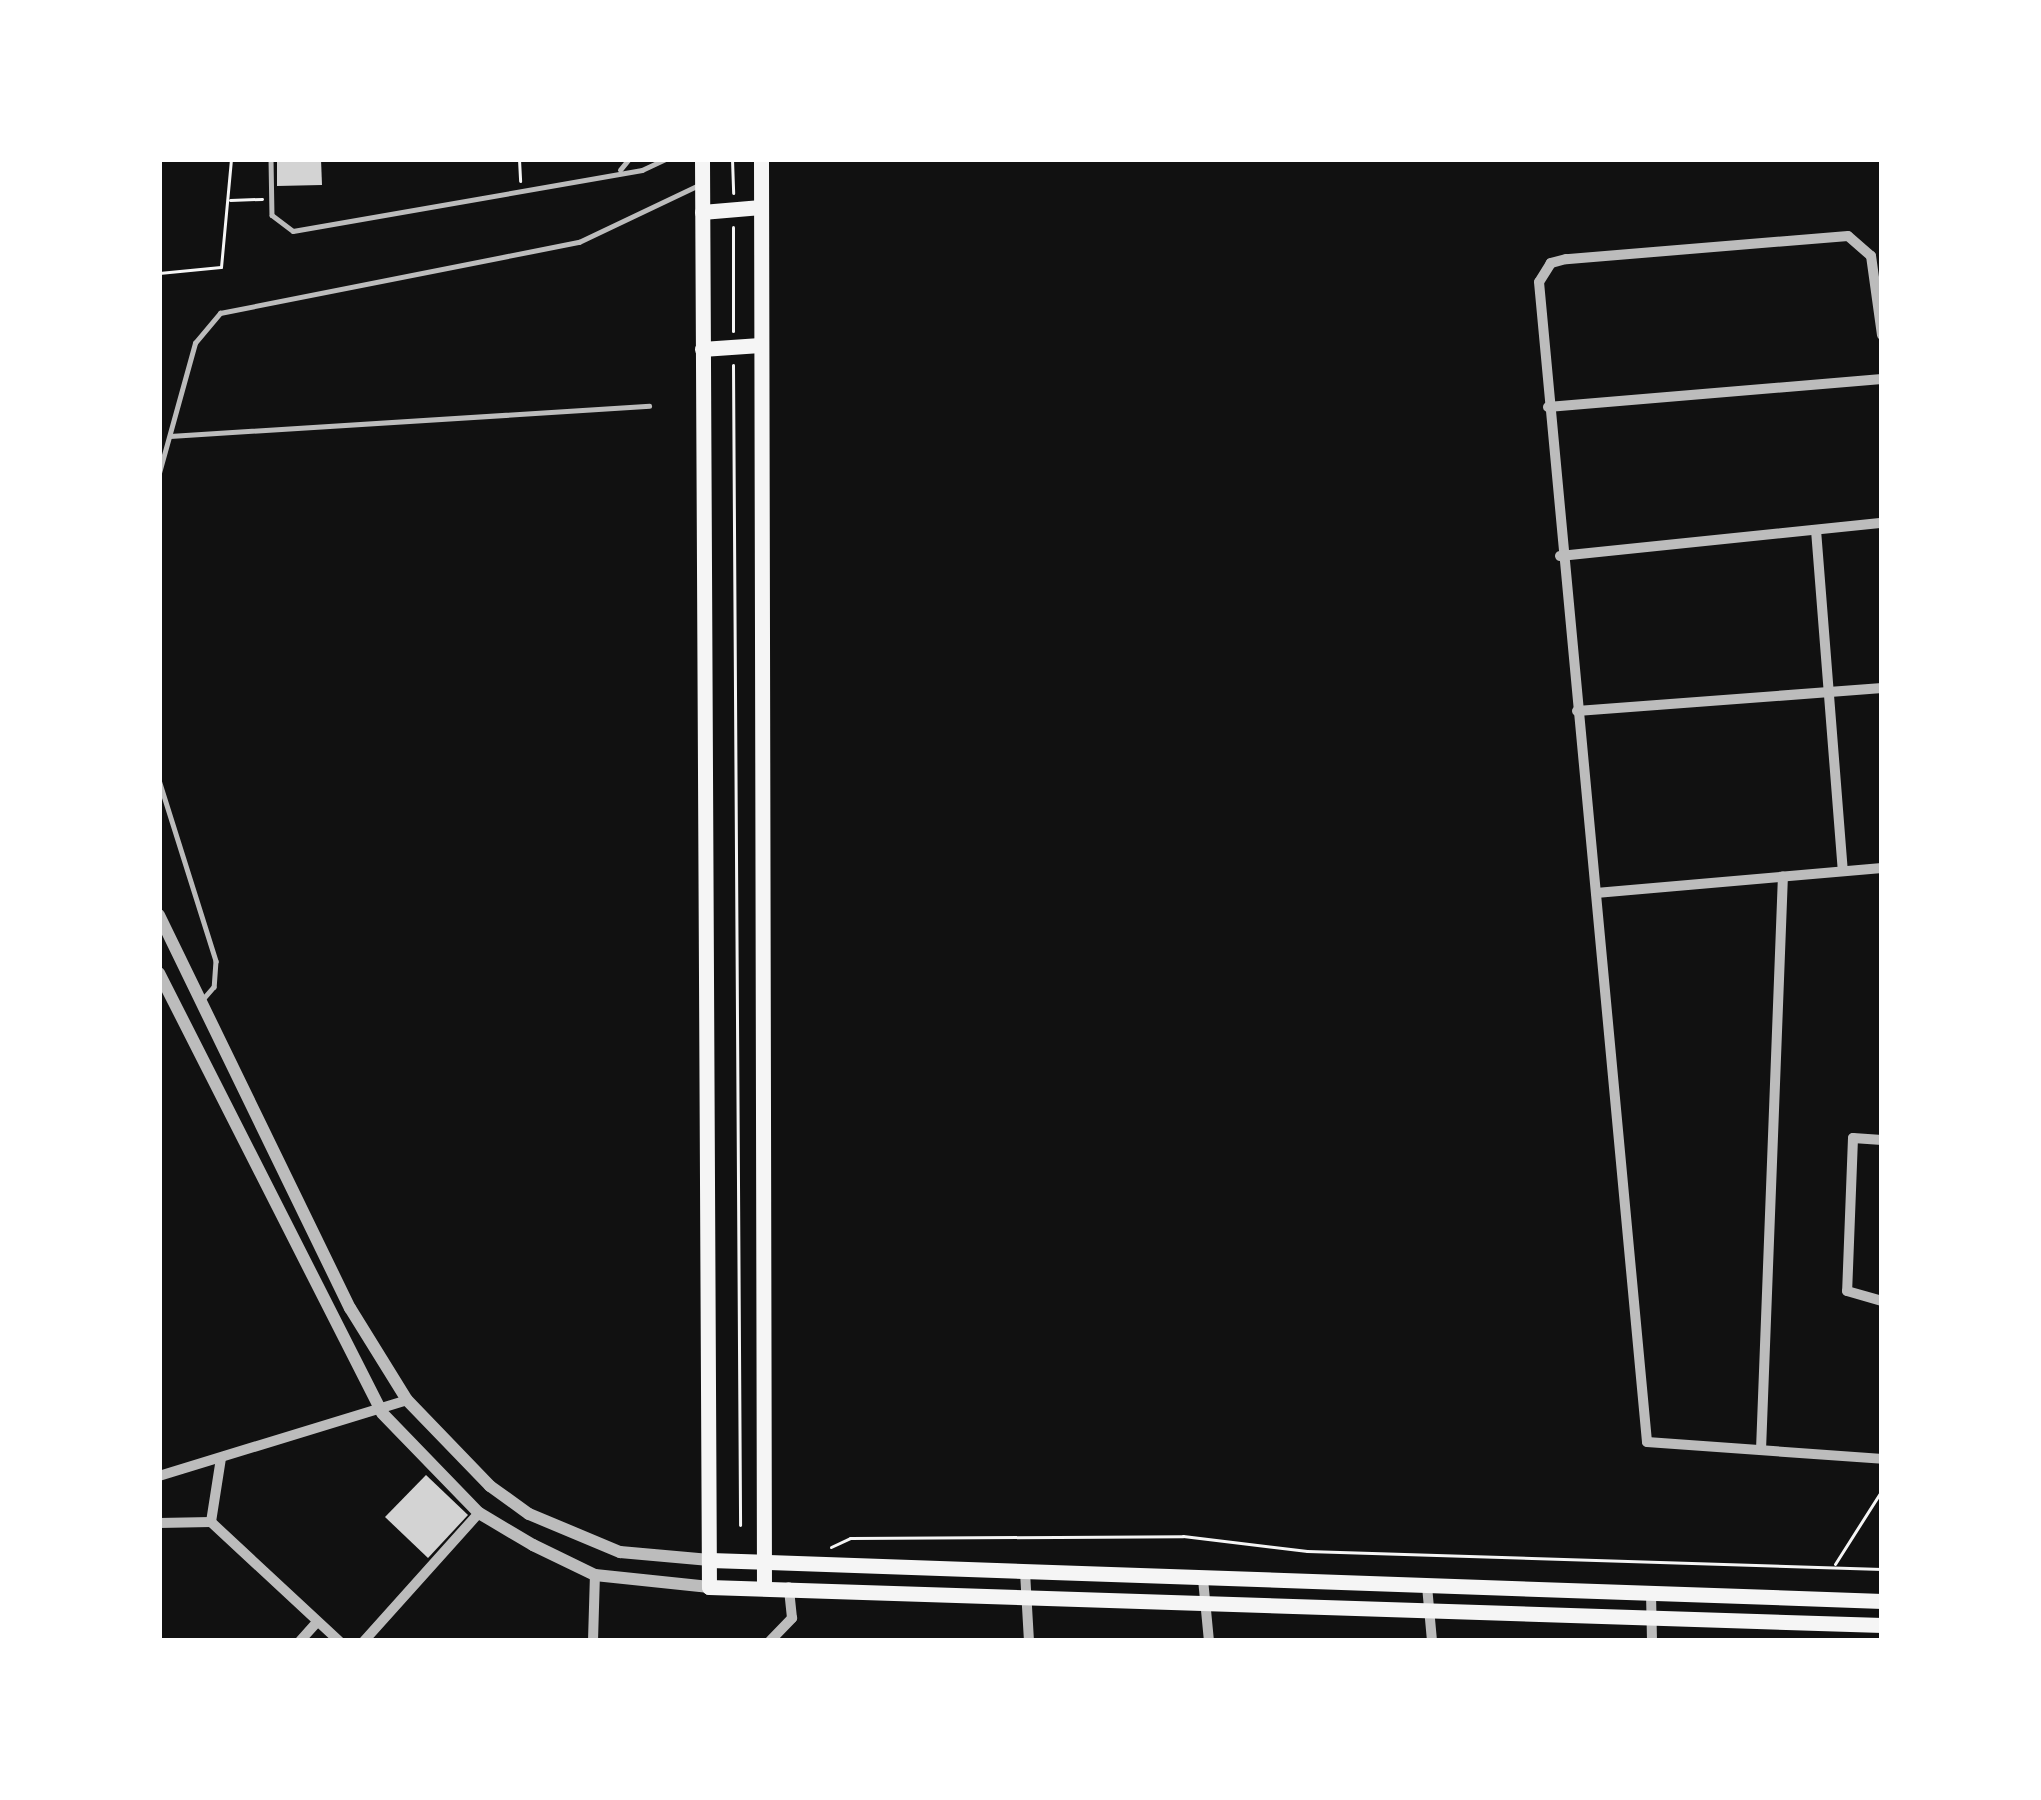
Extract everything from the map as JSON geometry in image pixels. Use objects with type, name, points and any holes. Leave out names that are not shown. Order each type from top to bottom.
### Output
[{"type":"main road","points":[[702,159],[709,1587],[1882,1625]]},
{"type":"main road","points":[[761,159],[764,1587]]},
{"type":"main road","points":[[702,212],[761,207]]},
{"type":"main road","points":[[702,349],[760,345]]},
{"type":"main road","points":[[710,1561],[1882,1601]]},
{"type":"street","points":[[1882,335],[1871,256],[1848,236],[1559,260],[1539,282],[1560,556],[1647,1442],[1882,1459]]},
{"type":"street","points":[[1548,407],[1882,379]]},
{"type":"street","points":[[1560,556],[1882,523]]},
{"type":"street","points":[[1816,530],[1843,871]]},
{"type":"street","points":[[1576,711],[1882,688]]},
{"type":"street","points":[[1596,892],[1882,868]]},
{"type":"street","points":[[1761,1450],[1783,876]]},
{"type":"street","points":[[159,915],[350,1308],[407,1400],[490,1486],[545,1523],[620,1552],[710,1561]]},
{"type":"street","points":[[159,974],[382,1413],[479,1513],[595,1575],[709,1587]]},
{"type":"street","points":[[1882,1140],[1853,1138],[1846,1292],[1882,1301]]},
{"type":"street","points":[[159,1476],[382,1413],[407,1400]]},
{"type":"street","points":[[211,1522],[221,1458]]},
{"type":"street","points":[[364,1641],[479,1513]]},
{"type":"street","points":[[159,1523],[211,1522],[339,1641]]},
{"type":"street","points":[[1025,1572],[1029,1641]]},
{"type":"street","points":[[593,1641],[595,1575]]},
{"type":"street","points":[[1203,1579],[1209,1641]]},
{"type":"street","points":[[1427,1586],[1432,1641]]},
{"type":"street","points":[[770,1641],[792,1618],[789,1587]]},
{"type":"street","points":[[1652,1593],[1652,1641]]},
{"type":"street","points":[[300,1641],[317,1622]]},
{"type":"lane","points":[[271,159],[275,221],[292,231],[667,159]]},
{"type":"lane","points":[[620,170],[628,159]]},
{"type":"lane","points":[[159,472],[195,343],[228,308],[579,242],[702,185]]},
{"type":"lane","points":[[170,436],[649,406]]},
{"type":"lane","points":[[159,780],[216,961],[217,979],[202,1001]]},
{"type":"path","points":[[159,273],[220,266],[230,159]]},
{"type":"path","points":[[519,159],[520,188]]},
{"type":"path","points":[[732,159],[740,1525]]},
{"type":"path","points":[[228,200],[271,199]]},
{"type":"path","points":[[702,385],[761,384]]},
{"type":"path","points":[[1833,1567],[1882,1490]]},
{"type":"path","points":[[815,1555],[850,1538],[1183,1536],[1307,1551],[1882,1569]]},
{"type":"building","points":[[277,159],[321,159],[322,185],[277,186]]},
{"type":"building","points":[[426,1475],[468,1515],[428,1558],[385,1517]]}]
